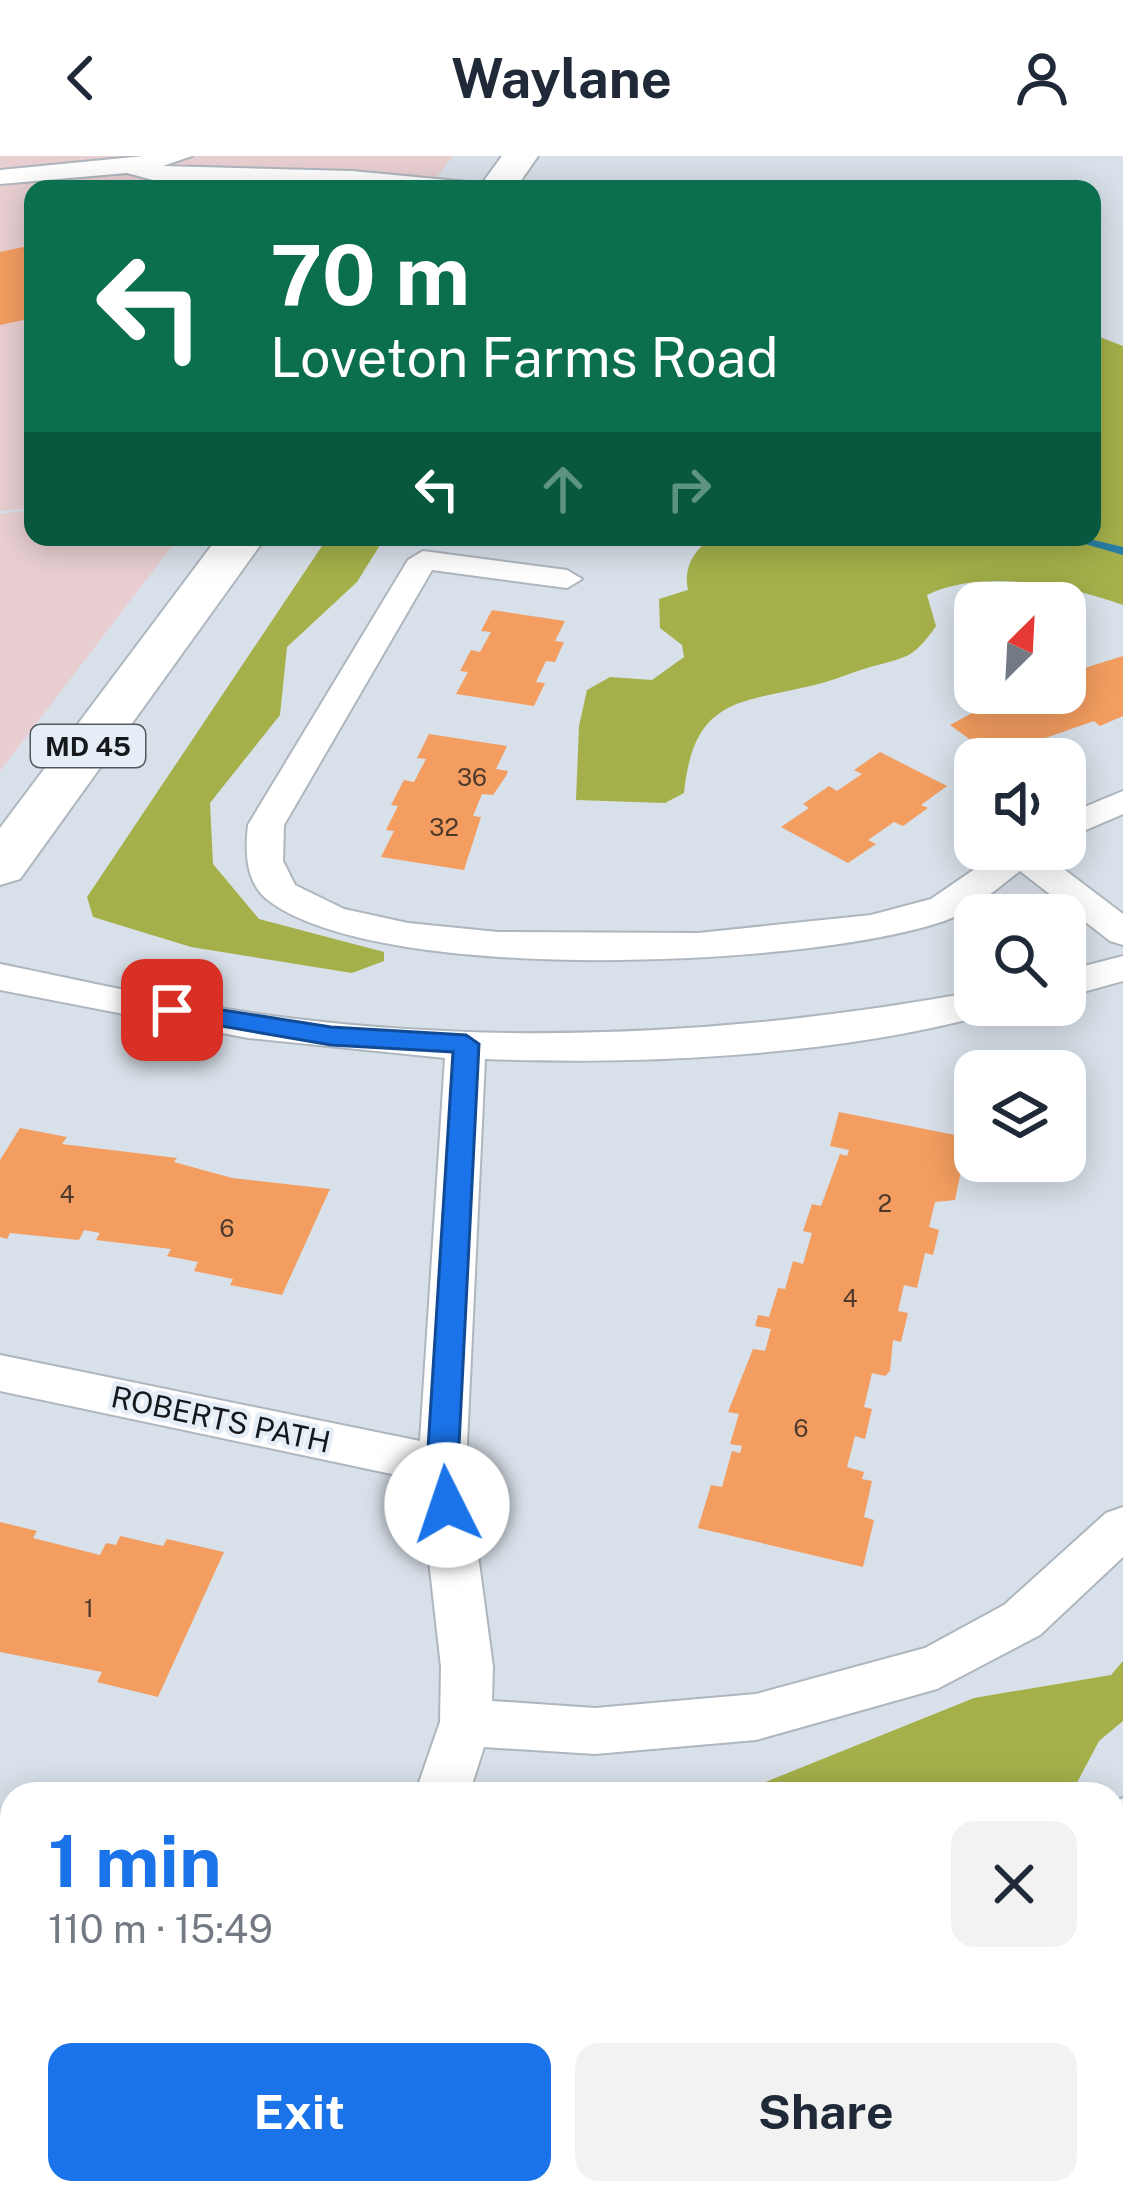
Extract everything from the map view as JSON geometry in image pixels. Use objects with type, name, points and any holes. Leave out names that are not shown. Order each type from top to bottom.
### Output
[{"type":"main road","name":"MD 45","points":[[0,866],[235,546]]},
{"type":"street","points":[[0,177],[128,166],[181,156]]},
{"type":"street","points":[[362,156],[495,168]]},
{"type":"street","points":[[128,166],[153,173],[364,180]]},
{"type":"street","points":[[566,579],[423,560],[266,825],[262,856],[278,890],[322,917],[395,934],[496,944],[628,946],[788,938],[901,921],[964,898],[1000,870]]},
{"type":"street","points":[[1086,818],[1123,801]]},
{"type":"street","points":[[1048,870],[1123,933]]},
{"type":"street","points":[[1086,978],[1123,968]]},
{"type":"street","points":[[0,977],[331,1036],[466,1044],[747,1037],[954,1009]]},
{"type":"street","points":[[446,1782],[466,1722],[467,1667],[442,1465],[466,1044]]},
{"type":"street","name":"ROBERTS PATH","points":[[0,1373],[442,1465]]},
{"type":"street","points":[[466,1722],[595,1731],[756,1717],[937,1667],[1022,1620],[1123,1527]]},
{"type":"shaded area","points":[[0,156],[453,156],[434,180],[24,180],[24,509],[0,511]]},
{"type":"shaded area","points":[[24,511],[24,546],[172,546],[0,771],[0,514]]},
{"type":"green space","points":[[1101,337],[1123,346],[1123,605],[1086,594],[1086,582],[954,582],[927,595],[936,626],[907,656],[747,701],[711,720],[690,760],[684,793],[665,803],[576,800],[579,726],[587,690],[610,677],[652,680],[684,657],[682,645],[660,628],[659,599],[688,590],[692,560],[702,546],[1101,546]]},
{"type":"green space","points":[[322,546],[379,546],[357,582],[287,647],[280,715],[210,803],[213,864],[259,919],[384,952],[384,961],[352,973],[191,947],[93,917],[87,897]]},
{"type":"green space","points":[[1123,1661],[1123,1721],[1099,1741],[1077,1782],[765,1782],[974,1698],[1111,1675]]},
{"type":"building","points":[[24,247],[24,320],[0,325],[0,252]]},
{"type":"building","points":[[492,610],[565,621],[555,641],[564,642],[555,662],[546,661],[536,682],[545,683],[534,706],[456,694],[468,672],[460,671],[471,650],[480,652],[491,632],[481,631]]},
{"type":"building","points":[[1123,656],[1123,716],[1045,738],[968,738],[950,725],[970,714],[1086,714],[1086,668]]},
{"type":"building","points":[[429,734],[507,746],[496,769],[508,771],[506,776],[493,795],[482,794],[473,816],[481,817],[464,870],[381,857],[394,831],[386,830],[398,806],[391,805],[404,780],[414,782],[426,759],[417,758]]},
{"type":"building","points":[[880,752],[947,786],[903,826],[894,822],[868,840],[876,844],[848,863],[781,827],[809,808],[803,804],[829,786],[837,791],[862,774],[854,770]]},
{"type":"building","points":[[839,1112],[954,1135],[954,1182],[959,1182],[955,1200],[935,1202],[929,1227],[939,1230],[933,1255],[925,1253],[917,1288],[904,1285],[898,1311],[908,1313],[901,1342],[893,1340],[890,1371],[885,1376],[872,1373],[864,1407],[872,1409],[865,1439],[855,1436],[847,1467],[864,1472],[862,1479],[872,1481],[864,1517],[874,1520],[863,1567],[698,1528],[711,1485],[722,1487],[732,1451],[740,1453],[742,1446],[730,1444],[739,1414],[728,1412],[753,1349],[765,1351],[771,1329],[755,1326],[758,1315],[769,1317],[778,1288],[785,1289],[793,1261],[803,1264],[812,1233],[803,1231],[812,1204],[821,1206],[840,1154],[847,1156],[849,1150],[830,1146]]},
{"type":"building","points":[[20,1128],[67,1137],[62,1144],[177,1158],[174,1162],[232,1178],[330,1189],[282,1295],[230,1285],[233,1279],[194,1271],[198,1262],[167,1256],[171,1249],[96,1240],[100,1233],[84,1230],[79,1240],[10,1233],[7,1239],[0,1237],[0,1160]]},
{"type":"building","points":[[0,1522],[37,1531],[33,1538],[100,1555],[106,1543],[116,1545],[120,1536],[163,1546],[167,1539],[224,1552],[158,1697],[97,1682],[102,1672],[0,1652]]},
{"type":"waterway","points":[[1101,546],[1123,551]]},
{"type":"route","points":[[172,1010],[331,1036],[466,1044],[442,1465],[447,1505]]}]
